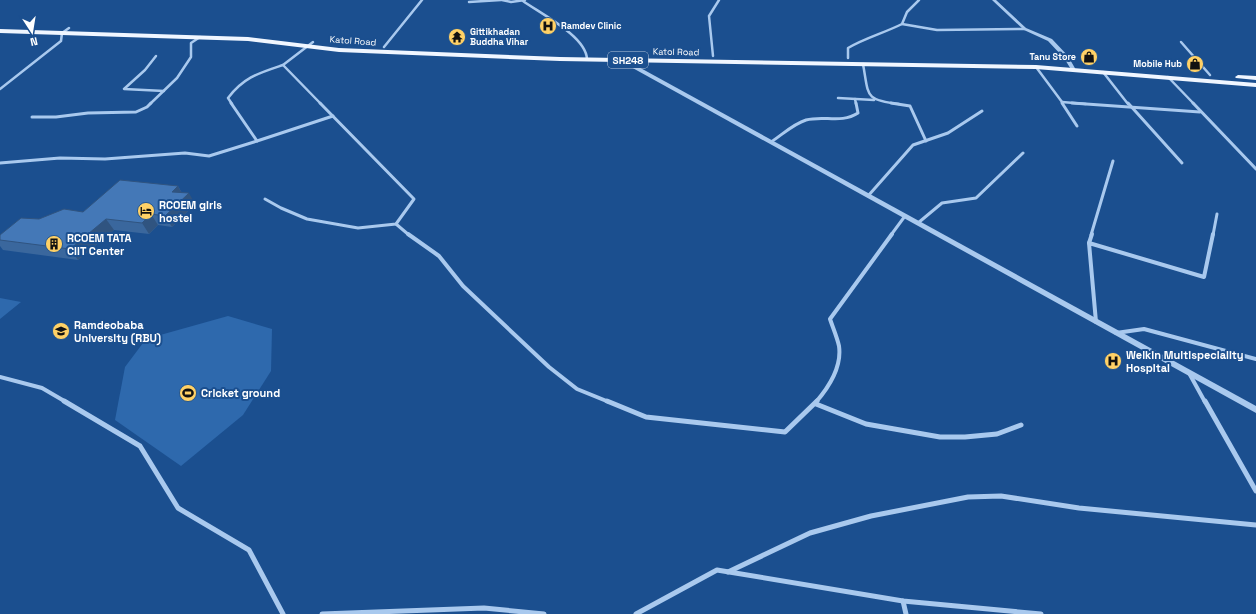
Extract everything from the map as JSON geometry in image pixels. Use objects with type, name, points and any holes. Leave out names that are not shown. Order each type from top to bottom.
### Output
[{"type":"main road","name":"Katol Road","points":[[0,27],[224,32],[314,42],[384,47],[587,56],[623,60],[1073,67],[1103,72],[1256,85]]},
{"type":"main road","name":"Katol Road","points":[[0,31],[248,39],[307,46],[384,52],[587,56],[848,58],[1073,67],[1256,78]]},
{"type":"main road","points":[[848,58],[851,64]]},
{"type":"street","points":[[384,47],[422,0]]},
{"type":"street","points":[[469,2],[501,0],[504,2],[525,0],[583,46],[587,56]]},
{"type":"street","points":[[713,56],[709,16],[719,0]]},
{"type":"street","points":[[902,24],[907,12],[919,0]]},
{"type":"street","points":[[994,0],[1025,29],[1050,40],[1066,56],[1073,67]]},
{"type":"street","points":[[848,58],[848,48],[856,43],[881,34],[902,24],[937,30],[1025,29]]},
{"type":"street","points":[[0,89],[60,42],[62,34],[69,28]]},
{"type":"street","points":[[32,117],[56,117],[88,113],[136,112],[147,107],[177,78],[191,57],[191,43],[200,37]]},
{"type":"street","points":[[257,141],[228,98],[235,88],[247,77],[283,65],[314,42]]},
{"type":"street","points":[[1181,42],[1210,75]]},
{"type":"street","points":[[613,55],[1256,410]]},
{"type":"street","points":[[156,56],[145,70],[124,89],[164,91]]},
{"type":"street","points":[[863,64],[871,96],[874,100]]},
{"type":"street","points":[[283,65],[414,199],[396,224]]},
{"type":"street","points":[[1036,67],[1062,102],[1077,126]]},
{"type":"street","points":[[1103,72],[1131,107],[1182,163]]},
{"type":"street","points":[[1168,77],[1256,169]]},
{"type":"street","points":[[838,98],[874,100],[910,106],[926,141]]},
{"type":"street","points":[[771,142],[805,121],[818,118],[840,119],[853,117],[858,113],[855,99]]},
{"type":"street","points":[[1062,102],[1200,112]]},
{"type":"street","points":[[868,196],[913,145],[948,133],[982,111]]},
{"type":"street","points":[[0,163],[60,158],[105,159],[178,154],[209,156],[333,116]]},
{"type":"street","points":[[918,223],[942,203],[976,198],[1023,153]]},
{"type":"street","points":[[1096,322],[1089,243],[1113,161]]},
{"type":"street","points":[[265,199],[281,208],[307,219],[358,228],[396,224],[415,240],[439,256],[463,286],[549,367],[577,389],[646,417],[785,432],[816,404],[837,369],[839,349],[830,319],[905,216]]},
{"type":"street","points":[[1089,243],[1204,277],[1217,214]]},
{"type":"street","points":[[1116,333],[1144,329],[1256,359]]},
{"type":"street","points":[[1188,372],[1256,491]]},
{"type":"street","points":[[0,377],[42,388],[140,446],[178,508],[249,550],[283,614]]},
{"type":"street","points":[[816,404],[866,424],[940,437],[965,437],[997,434],[1021,425]]},
{"type":"street","points":[[728,572],[810,532],[871,516],[968,497],[1001,496],[1079,508],[1256,525]]},
{"type":"street","points":[[636,614],[717,570],[903,601],[1040,614]]},
{"type":"street","points":[[903,601],[906,614]]},
{"type":"street","points":[[322,614],[484,608],[544,614]]},
{"type":"shaded area","points":[[0,298],[21,302],[0,319]]},
{"type":"shaded area","name":"Cricket ground","points":[[228,316],[272,329],[271,371],[243,415],[181,466],[115,420],[125,367],[146,339]]},
{"type":"building","points":[[120,180],[178,186],[172,192],[189,193],[165,216],[151,214],[142,223],[106,219],[70,249],[0,240],[0,235],[21,218],[39,219],[64,209],[83,212]]},
{"type":"place","name":"Ramdev Clinic","points":[[548,26]]},
{"type":"place","name":"Gittikhadan Buddha Vihar","points":[[457,37]]},
{"type":"place","name":"Tanu Store","points":[[1089,57]]},
{"type":"place","name":"Mobile Hub","points":[[1195,64]]},
{"type":"place","name":"RCOEM girls hostel","points":[[146,211]]},
{"type":"place","name":"RCOEM TATA CIIT Center","points":[[54,244]]},
{"type":"place","name":"Ramdeobaba University (RBU)","points":[[61,331]]},
{"type":"place","name":"Welkin Multispeciality Hospital","points":[[1113,361]]},
{"type":"place","name":"Cricket ground","points":[[188,393]]}]
